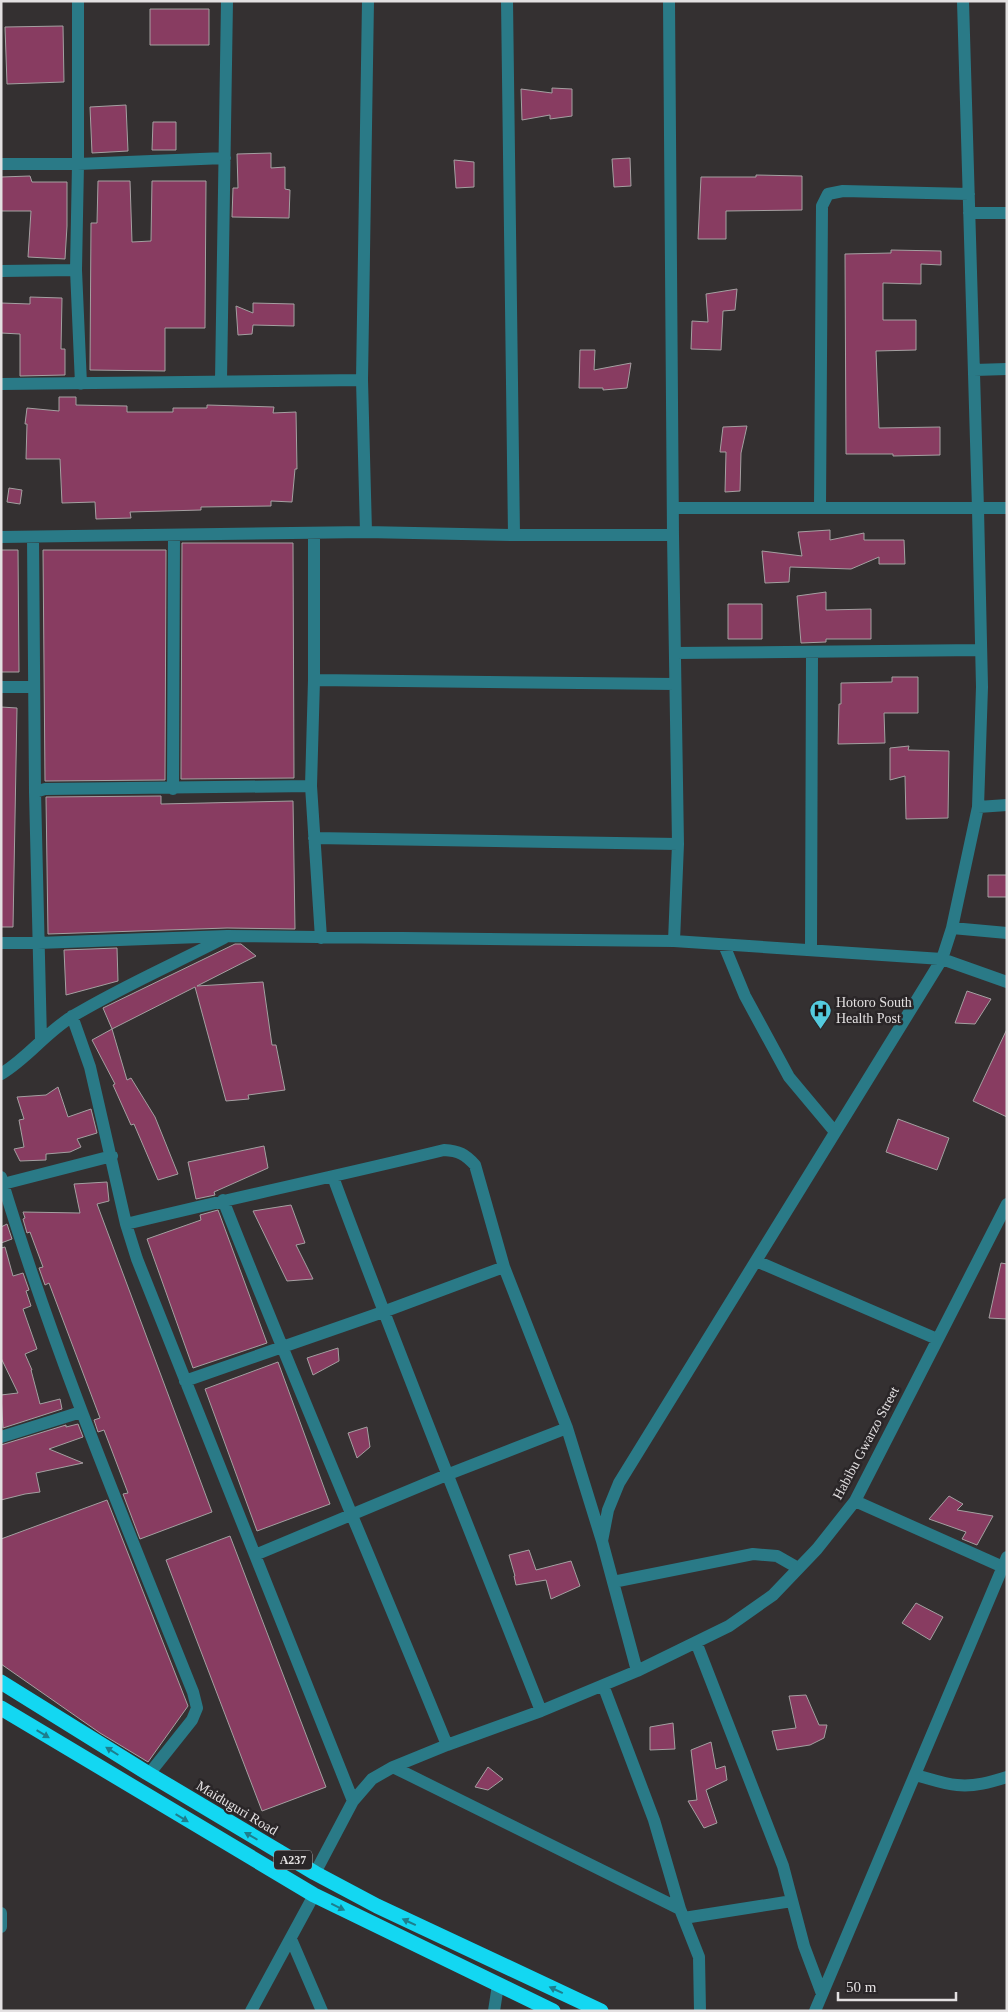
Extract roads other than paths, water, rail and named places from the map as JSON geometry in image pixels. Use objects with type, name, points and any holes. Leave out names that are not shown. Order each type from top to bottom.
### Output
[{"type":"highway","name":"Maiduguri Road","points":[[1,1682],[149,1774],[315,1873],[376,1906],[601,2011]]},
{"type":"highway","name":"A237","points":[[1,1708],[314,1895],[554,2011]]},
{"type":"street","points":[[78,1],[76,270],[81,384]]},
{"type":"street","points":[[221,381],[227,1]]},
{"type":"street","points":[[366,532],[362,380],[368,1]]},
{"type":"street","points":[[507,1],[514,535]]},
{"type":"street","points":[[669,1],[673,535],[678,844],[674,941]]},
{"type":"street","points":[[602,1541],[608,1510],[619,1483],[942,959],[952,928],[978,807],[981,650],[963,1]]},
{"type":"street","points":[[1,164],[78,164],[225,158]]},
{"type":"street","points":[[820,508],[822,206],[828,194],[843,191],[969,194]]},
{"type":"street","points":[[969,213],[1007,213]]},
{"type":"street","points":[[1,271],[76,270]]},
{"type":"street","points":[[974,370],[1007,369]]},
{"type":"street","points":[[1,384],[362,380]]},
{"type":"street","points":[[673,508],[1007,508]]},
{"type":"street","points":[[1,537],[366,532],[514,535],[673,535]]},
{"type":"street","points":[[314,534],[314,680],[311,786],[320,938]]},
{"type":"street","points":[[173,789],[174,535]]},
{"type":"street","points":[[33,537],[35,792],[41,1040]]},
{"type":"street","points":[[675,653],[981,650]]},
{"type":"street","points":[[811,950],[812,652]]},
{"type":"street","points":[[314,680],[676,684]]},
{"type":"street","points":[[1,687],[34,687]]},
{"type":"street","points":[[35,792],[45,789],[311,786]]},
{"type":"street","points":[[978,807],[1007,805]]},
{"type":"street","points":[[314,838],[678,844]]},
{"type":"street","points":[[952,928],[1007,933]]},
{"type":"street","points":[[1,1074],[17,1064],[41,1040],[72,1016],[227,936]]},
{"type":"street","points":[[1,943],[227,936],[674,941],[942,959],[1007,982]]},
{"type":"street","points":[[724,944],[745,996],[789,1078],[835,1132]]},
{"type":"street","points":[[72,1016],[90,1067],[112,1156],[126,1224],[137,1259],[353,1801]]},
{"type":"street","points":[[126,1224],[444,1150],[459,1151],[467,1156],[475,1165],[504,1267],[567,1428],[602,1541],[637,1671]]},
{"type":"street","points":[[112,1156],[2,1180],[24,1255],[81,1412],[189,1683],[197,1708],[192,1720],[149,1774]]},
{"type":"street","points":[[333,1177],[383,1312],[449,1474],[541,1711]]},
{"type":"street","points":[[223,1200],[281,1347],[353,1514],[447,1745]]},
{"type":"street","name":"Habibu Gwarzo Street","points":[[315,1873],[353,1801],[372,1779],[393,1767],[541,1711],[637,1671],[729,1626],[772,1595],[817,1549],[854,1501],[937,1339],[1004,1219],[1007,1204]]},
{"type":"street","points":[[756,1261],[937,1339]]},
{"type":"street","points":[[185,1381],[383,1312],[504,1267]]},
{"type":"street","points":[[1,1437],[81,1412]]},
{"type":"street","points":[[255,1555],[449,1474],[567,1428]]},
{"type":"street","points":[[815,2011],[1005,1562],[854,1501]]},
{"type":"street","points":[[613,1582],[753,1554],[777,1556],[798,1568]]},
{"type":"street","points":[[696,1642],[783,1866],[804,1946],[822,1994]]},
{"type":"street","points":[[603,1685],[654,1820],[682,1913],[699,1957],[700,2011]]},
{"type":"street","points":[[393,1767],[682,1913],[792,1901]]},
{"type":"street","points":[[915,1774],[965,1786],[1007,1777]]},
{"type":"street","points":[[250,2011],[314,1895]]},
{"type":"street","points":[[1,1913],[1,1927]]},
{"type":"street","points":[[291,1939],[322,2011]]},
{"type":"street","points":[[494,2011],[498,1984]]},
{"type":"place","name":"Hotoro South Health Post","points":[[820,1029]]}]
